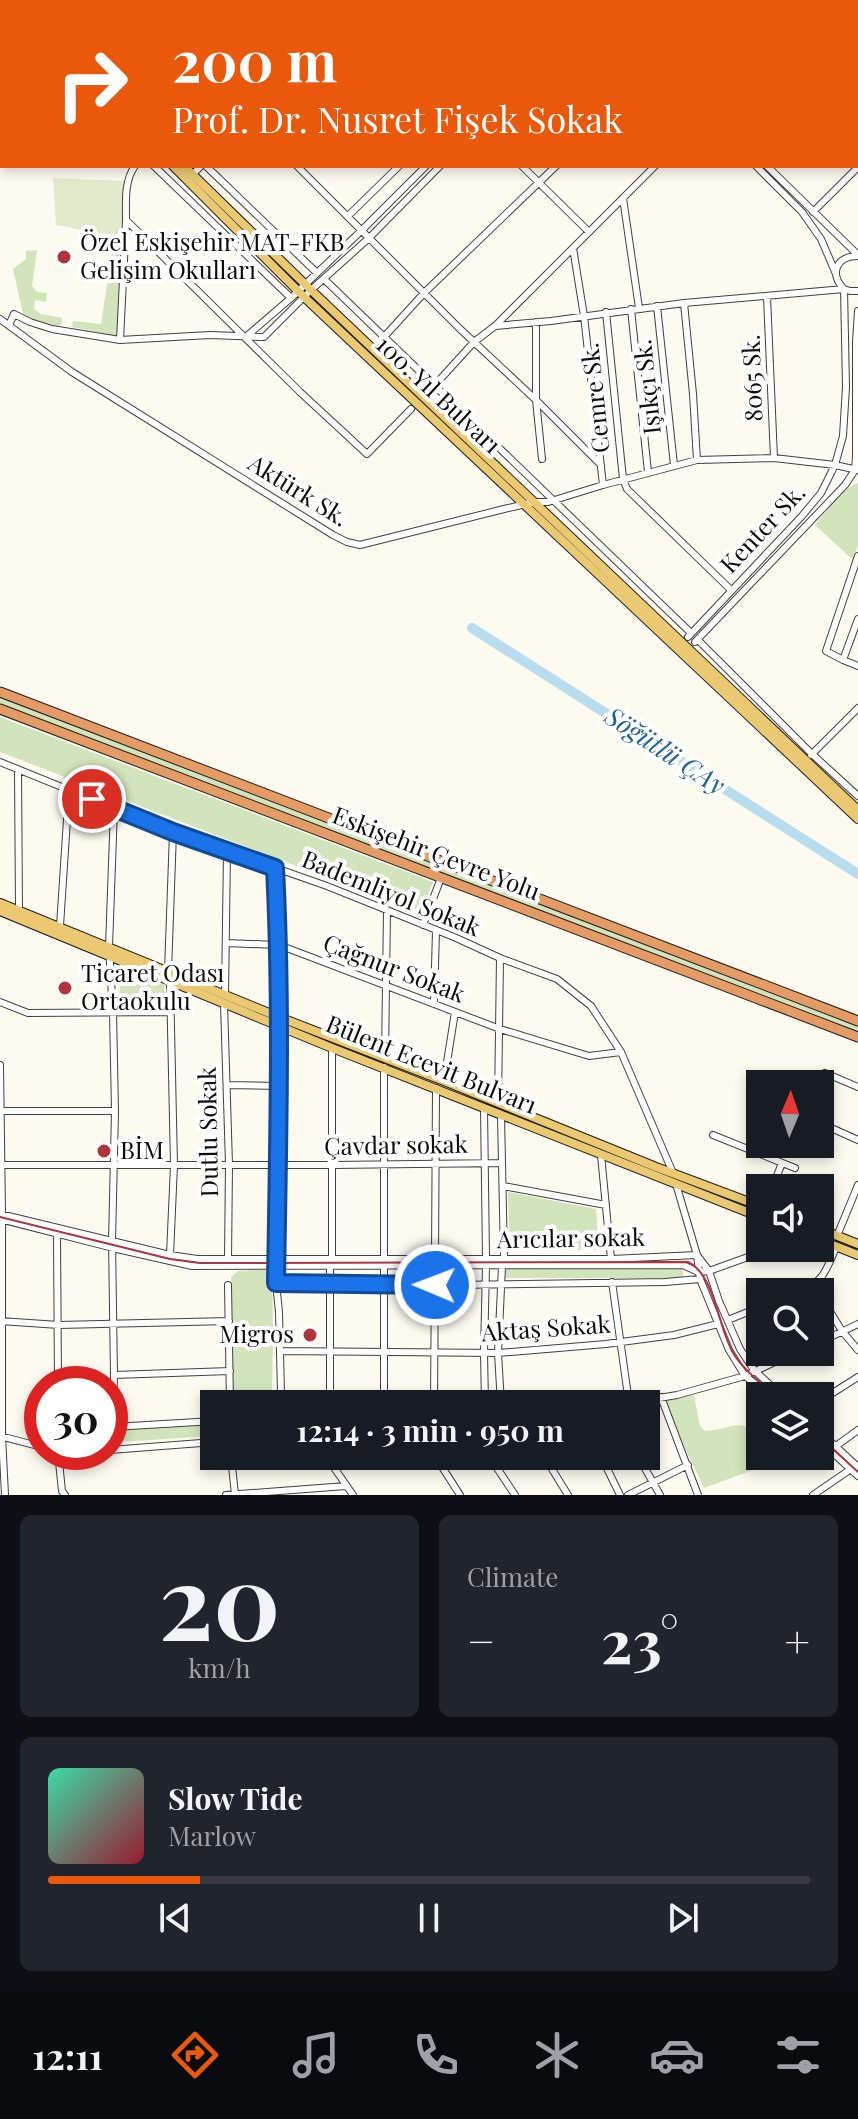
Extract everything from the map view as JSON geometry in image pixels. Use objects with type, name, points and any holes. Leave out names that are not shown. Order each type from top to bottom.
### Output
[{"type":"highway","name":"Eskişehir Çevre Yolu","points":[[0,692],[858,1021]]},
{"type":"highway","name":"Eskişehir Çevre Yolu","points":[[0,709],[858,1037]]},
{"type":"main road","name":"100. Yıl Bulvarı","points":[[175,168],[302,292],[530,503],[689,641],[809,757],[858,810]]},
{"type":"main road","name":"100. Yıl Bulvarı","points":[[186,168],[302,292],[424,397],[530,503]]},
{"type":"main road","name":"100. Yıl Bulvarı","points":[[689,641],[794,761],[858,819]]},
{"type":"main road","name":"Bülent Ecevit Bulvarı","points":[[0,903],[60,926],[170,982],[280,1021],[385,1063],[501,1115],[746,1212]]},
{"type":"main road","name":"Bülent Ecevit Bulvarı","points":[[0,911],[168,971],[224,1000]]},
{"type":"main road","name":"Bülent Ecevit Bulvarı","points":[[280,1021],[332,1048],[444,1081],[746,1201]]},
{"type":"main road","points":[[834,1235],[858,1244]]},
{"type":"main road","points":[[836,1247],[858,1255]]},
{"type":"street","points":[[120,340],[127,186],[134,168]]},
{"type":"street","points":[[156,168],[302,292]]},
{"type":"street","points":[[193,174],[201,168]]},
{"type":"street","points":[[206,168],[317,273]]},
{"type":"street","points":[[303,168],[424,293],[601,465]]},
{"type":"street","points":[[348,216],[397,168]]},
{"type":"street","points":[[9,325],[14,314],[52,329],[120,340],[210,335],[264,337],[317,273],[424,168]]},
{"type":"street","points":[[244,337],[324,279],[438,168]]},
{"type":"street","points":[[524,168],[589,232]]},
{"type":"street","points":[[384,337],[424,293],[554,168]]},
{"type":"street","points":[[424,397],[474,342],[495,326],[653,168]]},
{"type":"street","points":[[758,168],[802,212],[821,239],[844,289]]},
{"type":"street","points":[[769,168],[858,256]]},
{"type":"street","points":[[813,212],[857,168]]},
{"type":"street","points":[[623,198],[648,472]]},
{"type":"street","points":[[126,220],[367,454],[411,409]]},
{"type":"street","points":[[573,248],[603,485]]},
{"type":"street","points":[[836,274],[843,259],[858,256]]},
{"type":"street","points":[[324,279],[553,500],[689,641],[809,757],[858,796]]},
{"type":"street","points":[[495,326],[684,303],[844,289],[858,291]]},
{"type":"street","name":"Kenter Sk.","points":[[689,641],[731,590],[802,516],[821,493],[835,465],[843,436],[846,387],[844,289]]},
{"type":"street","name":"8065 Sk.","points":[[767,297],[774,458]]},
{"type":"street","points":[[684,303],[697,460]]},
{"type":"street","name":"Işıkçı Sk.","points":[[657,306],[674,465]]},
{"type":"street","points":[[856,470],[858,311]]},
{"type":"street","name":"Cemre Sk.","points":[[606,312],[623,479]]},
{"type":"street","name":"Aktürk Sk.","points":[[0,319],[72,372],[347,542],[360,545],[553,500],[697,460],[774,458],[856,470]]},
{"type":"street","points":[[536,322],[536,400],[542,459]]},
{"type":"street","name":"Kenter Sk.","points":[[689,641],[845,485],[856,470]]},
{"type":"street","points":[[623,479],[627,489],[731,590]]},
{"type":"street","points":[[857,561],[826,651],[858,666]]},
{"type":"street","points":[[843,660],[858,619]]},
{"type":"street","points":[[809,757],[858,709]]},
{"type":"street","name":"Bademliyol Sokak","points":[[0,762],[173,832],[387,910],[500,958],[498,1103]]},
{"type":"street","points":[[18,769],[19,910]]},
{"type":"street","points":[[60,926],[69,789]]},
{"type":"street","points":[[114,808],[109,952],[115,1111],[114,1366]]},
{"type":"street","points":[[168,971],[173,832]]},
{"type":"street","name":"Dutlu Sokak","points":[[227,851],[224,1000],[229,1164],[228,1260]]},
{"type":"street","points":[[275,868],[280,1021],[276,1283],[281,1390]]},
{"type":"street","points":[[423,925],[441,878]]},
{"type":"street","points":[[384,1390],[383,1165],[387,910]]},
{"type":"street","points":[[434,1004],[436,930]]},
{"type":"street","name":"Çağnur Sokak","points":[[226,943],[279,945],[500,1029],[589,1056],[621,1052]]},
{"type":"street","points":[[500,958],[557,979],[591,1006],[621,1052],[673,1173]]},
{"type":"street","points":[[170,982],[174,1165],[170,1255]]},
{"type":"street","points":[[0,1002],[28,1013],[170,1012]]},
{"type":"street","points":[[444,1081],[455,1012]]},
{"type":"street","points":[[330,1390],[332,1048]]},
{"type":"street","points":[[0,1065],[1,1436],[5,1495]]},
{"type":"street","points":[[834,1077],[858,1087]]},
{"type":"street","points":[[227,1085],[280,1086]]},
{"type":"street","points":[[434,1390],[436,1088]]},
{"type":"street","points":[[484,1108],[485,1390]]},
{"type":"street","points":[[1,1111],[115,1111]]},
{"type":"street","points":[[500,1390],[498,1353],[503,1263],[501,1115]]},
{"type":"street","points":[[834,1129],[858,1140]]},
{"type":"street","points":[[713,1135],[795,1168]]},
{"type":"street","points":[[601,1155],[611,1259]]},
{"type":"street","name":"Çavdar sokak","points":[[1,1165],[502,1163]]},
{"type":"street","points":[[778,1174],[782,1163]]},
{"type":"street","points":[[676,1184],[697,1255],[699,1276],[718,1324],[736,1363],[763,1382]]},
{"type":"street","points":[[837,1236],[858,1185]]},
{"type":"street","points":[[503,1186],[606,1205]]},
{"type":"street","points":[[1,1217],[192,1266],[331,1262]]},
{"type":"street","points":[[1,1217],[57,1234],[170,1255],[276,1263]]},
{"type":"street","points":[[57,1234],[58,1366]]},
{"type":"street","points":[[823,1278],[836,1247]]},
{"type":"street","points":[[697,1255],[709,1271],[750,1373],[759,1382]]},
{"type":"street","name":"Arıcılar sokak","points":[[331,1262],[503,1263],[697,1255]]},
{"type":"street","points":[[276,1283],[435,1285],[665,1282],[699,1276],[746,1258]]},
{"type":"street","points":[[503,1263],[683,1265],[699,1276]]},
{"type":"street","points":[[612,1282],[622,1342],[625,1390]]},
{"type":"street","points":[[228,1285],[230,1390]]},
{"type":"street","points":[[728,1320],[746,1313]]},
{"type":"street","points":[[834,1318],[858,1350]]},
{"type":"street","points":[[2,1321],[59,1325],[229,1321]]},
{"type":"street","name":"Aktaş Sokak","points":[[280,1351],[498,1353],[622,1342],[674,1335],[718,1324]]},
{"type":"street","points":[[834,1335],[858,1324]]},
{"type":"street","points":[[698,1495],[661,1397],[765,1366]]},
{"type":"street","points":[[128,1375],[230,1371]]},
{"type":"street","points":[[834,1392],[858,1377]]},
{"type":"street","points":[[128,1426],[200,1422]]},
{"type":"street","points":[[858,1430],[836,1446],[858,1476]]},
{"type":"street","points":[[1,1436],[24,1442]]},
{"type":"street","points":[[128,1449],[200,1443]]},
{"type":"street","points":[[834,1452],[855,1468]]},
{"type":"street","points":[[628,1495],[688,1465]]},
{"type":"street","points":[[813,1495],[855,1468]]},
{"type":"street","points":[[60,1470],[65,1495]]},
{"type":"street","points":[[232,1470],[235,1495]]},
{"type":"street","points":[[335,1470],[353,1495]]},
{"type":"street","points":[[444,1470],[460,1495]]},
{"type":"street","points":[[498,1470],[515,1495]]},
{"type":"street","points":[[553,1470],[568,1495]]},
{"type":"street","points":[[608,1470],[620,1495]]},
{"type":"street","points":[[646,1470],[660,1495]]},
{"type":"street","points":[[226,1495],[346,1486]]},
{"type":"green space","points":[[53,178],[124,181],[123,229],[116,227],[115,236],[56,225]]},
{"type":"green space","points":[[116,227],[123,229],[118,336],[72,327],[73,321],[101,324]]},
{"type":"green space","points":[[37,250],[32,286],[37,292],[47,293],[46,302],[35,300],[34,309],[41,314],[62,318],[59,326],[41,323],[23,314],[13,269],[26,259],[26,251]]},
{"type":"green space","points":[[858,483],[858,545],[853,560],[815,525],[840,496]]},
{"type":"green space","points":[[0,697],[858,1025],[858,1031],[0,704]]},
{"type":"green space","points":[[0,717],[433,882],[422,909],[416,912],[0,752]]},
{"type":"green space","points":[[125,970],[164,985],[165,1010],[119,1011],[120,974]]},
{"type":"green space","points":[[508,1192],[596,1209],[599,1250],[510,1251]]},
{"type":"green space","points":[[503,1267],[683,1268],[683,1278],[503,1278]]},
{"type":"green space","points":[[272,1269],[272,1390],[233,1390],[231,1277],[238,1271]]},
{"type":"green space","points":[[694,1395],[700,1426],[705,1431],[746,1427],[746,1470],[753,1470],[704,1488],[666,1401]]},
{"type":"green space","points":[[200,1426],[200,1437],[128,1441],[128,1430]]},
{"type":"waterway","name":"Söğütlü ÇAy","points":[[472,628],[858,874]]},
{"type":"tram line","points":[[0,1217],[170,1259],[200,1263],[688,1262],[705,1279],[735,1356],[760,1382]]},
{"type":"tram line","points":[[834,1450],[858,1472]]},
{"type":"place","name":"Özel Eskişehir MAT-FKB Gelişim Okulları","points":[[64,257]]},
{"type":"place","name":"Ticaret Odası Ortaokulu","points":[[65,988]]},
{"type":"place","name":"BİM","points":[[104,1151]]},
{"type":"place","name":"Migros","points":[[310,1335]]},
{"type":"route","points":[[92,799],[275,868],[280,1025],[276,1283],[435,1285]]}]
